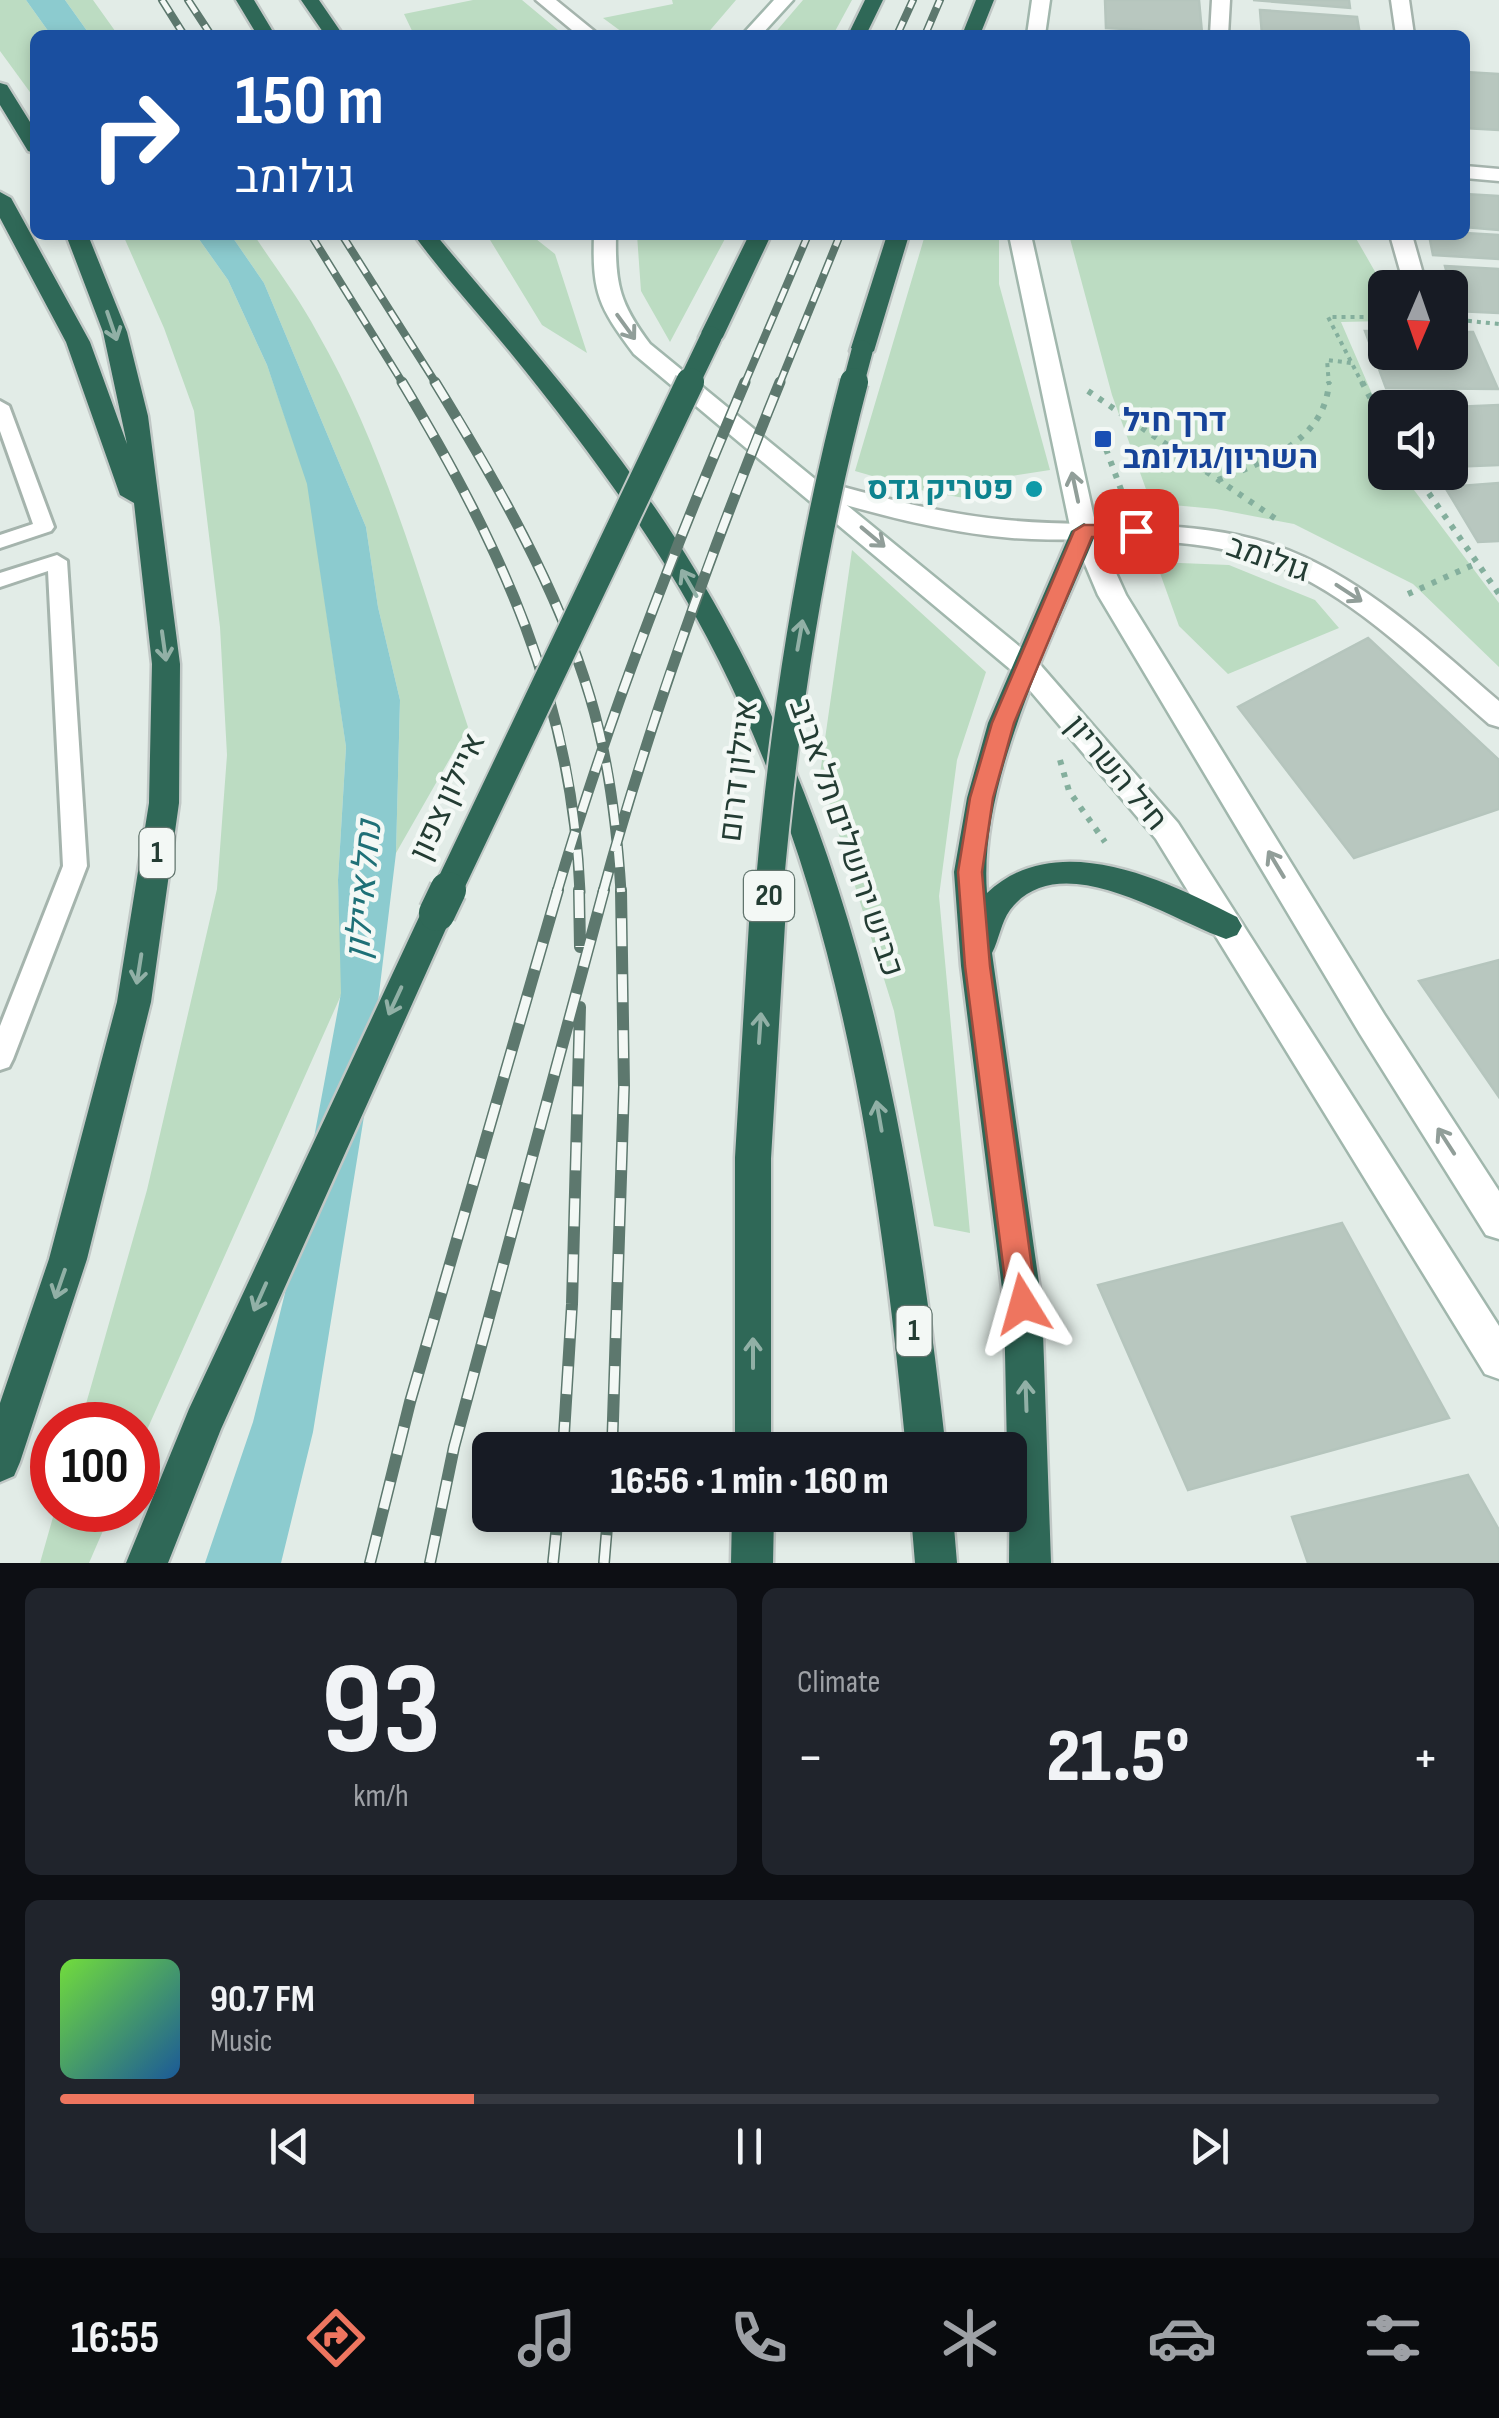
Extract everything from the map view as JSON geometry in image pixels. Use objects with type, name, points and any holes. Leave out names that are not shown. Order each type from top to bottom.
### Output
[{"type":"highway","points":[[245,0],[263,30]]},
{"type":"highway","points":[[310,0],[331,30]]},
{"type":"highway","points":[[859,30],[874,0]]},
{"type":"highway","points":[[973,30],[985,0]]},
{"type":"highway","points":[[0,89],[30,139]]},
{"type":"highway","points":[[0,198],[78,342],[150,542]]},
{"type":"highway","name":"1","points":[[0,1462],[68,1258],[134,1002],[164,803],[166,664],[136,416],[115,332],[80,240]]},
{"type":"highway","name":"כביש ירושלים תל אביב","points":[[429,240],[624,480],[684,572],[748,687],[794,798],[861,1014],[896,1212],[924,1432]]},
{"type":"highway","points":[[448,240],[480,302]]},
{"type":"highway","name":"איילון צפון","points":[[146,1563],[203,1423],[400,991],[758,240]]},
{"type":"highway","name":"איילון דרום","points":[[753,1432],[755,1118],[784,732],[820,520],[862,352],[896,240]]},
{"type":"highway","points":[[1030,1563],[1023,1304],[977,966],[970,872],[1003,723],[1084,531]]},
{"type":"highway","points":[[977,966],[989,912],[1014,881],[1076,873],[1110,878],[1182,902],[1226,926]]},
{"type":"highway","points":[[933,1532],[936,1563]]},
{"type":"main road","points":[[545,0],[584,30]]},
{"type":"main road","points":[[757,30],[784,0]]},
{"type":"main road","points":[[1037,30],[1040,0]]},
{"type":"main road","points":[[1219,30],[1221,0]]},
{"type":"main road","points":[[1400,0],[1404,30]]},
{"type":"main road","points":[[1470,172],[1499,175]]},
{"type":"main road","name":"חיל השריון","points":[[606,240],[604,282],[617,316],[642,349],[814,487],[1026,667],[1166,831],[1499,1361]]},
{"type":"main road","points":[[1021,240],[1084,531],[1112,595],[1372,1024],[1499,1223]]},
{"type":"main road","points":[[1402,240],[1411,270]]},
{"type":"main road","name":"גולומב","points":[[814,487],[915,516],[1009,529],[1136,531],[1244,546],[1290,560],[1373,610],[1499,717]]},
{"type":"lane","points":[[0,406],[44,527],[0,542]]},
{"type":"lane","points":[[0,580],[57,560],[75,866],[0,1059]]},
{"type":"path","points":[[1368,317],[1328,317],[1368,394]]},
{"type":"path","points":[[1468,321],[1499,324]]},
{"type":"path","points":[[1218,480],[1277,456],[1314,428],[1328,405],[1332,386],[1328,360],[1351,363]]},
{"type":"path","points":[[1083,388],[1281,522]]},
{"type":"path","points":[[1426,490],[1499,594]]},
{"type":"path","points":[[1373,610],[1475,564]]},
{"type":"path","points":[[1070,719],[1058,770],[1067,790],[1091,816],[1106,844],[1110,878]]},
{"type":"green space","points":[[0,0],[26,0],[47,30],[30,30],[30,92],[0,51]]},
{"type":"green space","points":[[65,0],[93,0],[114,30],[86,30]]},
{"type":"green space","points":[[473,0],[522,0],[558,30],[412,30],[404,14]]},
{"type":"green space","points":[[672,0],[736,0],[710,30],[619,30],[603,18],[673,4]]},
{"type":"green space","points":[[803,0],[852,0],[836,30],[777,30]]},
{"type":"green space","points":[[125,240],[200,240],[228,280],[267,365],[308,484],[346,747],[338,880],[342,993],[159,1402],[87,1402],[147,1190],[217,889],[227,755],[220,627],[194,411],[164,328]]},
{"type":"green space","points":[[234,240],[257,240],[303,307],[342,379],[384,476],[468,727],[396,853],[400,700],[378,607],[366,527],[264,283]]},
{"type":"green space","points":[[490,240],[537,240],[555,254],[587,353],[542,325]]},
{"type":"green space","points":[[637,240],[724,240],[670,342],[641,291]]},
{"type":"green space","points":[[924,240],[999,240],[999,284],[1050,470],[1011,476],[989,502],[928,492],[855,471]]},
{"type":"green space","points":[[1070,240],[1357,240],[1374,270],[1368,270],[1368,321],[1341,322],[1370,390],[1368,490],[1414,490],[1499,603],[1499,667],[1413,584],[1294,524],[1216,509],[1151,503],[1112,395]]},
{"type":"green space","points":[[852,550],[986,672],[957,760],[939,896],[970,1233],[934,1226],[894,1011],[820,774]]},
{"type":"green space","points":[[1156,562],[1229,565],[1315,600],[1339,628],[1228,674],[1179,626]]},
{"type":"green space","points":[[49,1532],[102,1532],[89,1563],[40,1563]]},
{"type":"water","points":[[26,0],[65,0],[86,30],[47,30]]},
{"type":"water","name":"נחל איילון","points":[[200,240],[234,240],[264,283],[366,527],[378,607],[400,700],[396,853],[365,1110],[313,1432],[281,1563],[205,1563],[253,1422],[285,1293],[341,993],[338,880],[346,747],[307,484],[267,365],[228,280]]},
{"type":"building","points":[[1105,0],[1199,0],[1202,30],[1106,28]]},
{"type":"building","points":[[1253,0],[1349,0],[1350,8]]},
{"type":"building","points":[[1260,10],[1357,17],[1359,30],[1262,30]]},
{"type":"building","points":[[1470,72],[1499,74],[1499,130],[1470,128]]},
{"type":"building","points":[[1470,194],[1499,196],[1499,230],[1470,227]]},
{"type":"building","points":[[1470,233],[1499,235],[1499,259],[1433,255],[1430,240],[1470,240]]},
{"type":"building","points":[[1445,266],[1499,269],[1499,313],[1468,312],[1468,270],[1446,270]]},
{"type":"building","points":[[1468,332],[1473,332],[1498,389],[1386,388],[1379,370],[1468,370]]},
{"type":"building","points":[[1499,405],[1499,465],[1468,466],[1468,406]]},
{"type":"building","points":[[1499,483],[1499,541],[1478,542],[1447,490],[1468,490],[1468,485]]},
{"type":"building","points":[[1368,638],[1499,760],[1499,809],[1354,858],[1238,707]]},
{"type":"building","points":[[1499,960],[1499,1097],[1419,981]]},
{"type":"building","points":[[1342,1223],[1449,1418],[1188,1490],[1098,1285]]},
{"type":"building","points":[[1468,1475],[1499,1530],[1499,1563],[1308,1563],[1292,1517]]},
{"type":"railway","points":[[162,0],[181,30]]},
{"type":"railway","points":[[188,0],[208,30]]},
{"type":"railway","points":[[899,30],[913,0]]},
{"type":"railway","points":[[927,30],[940,0]]},
{"type":"railway","points":[[314,240],[404,385]]},
{"type":"railway","points":[[345,240],[437,385]]},
{"type":"railway","points":[[744,385],[806,240]]},
{"type":"railway","points":[[779,385],[838,240]]},
{"type":"railway","points":[[402,382],[470,504],[525,626],[563,753],[575,834]]},
{"type":"railway","points":[[435,382],[542,574],[576,656],[603,749]]},
{"type":"railway","points":[[603,749],[644,634],[745,382]]},
{"type":"railway","points":[[617,845],[684,634],[780,382]]},
{"type":"railway","points":[[575,834],[603,749]]},
{"type":"railway","points":[[603,749],[617,845]]},
{"type":"railway","points":[[557,892],[575,834]]},
{"type":"railway","points":[[575,834],[580,892]]},
{"type":"railway","points":[[603,892],[617,845]]},
{"type":"railway","points":[[617,845],[621,892]]},
{"type":"railway","points":[[370,1563],[410,1402],[558,890]]},
{"type":"railway","points":[[579,890],[580,947]]},
{"type":"railway","points":[[430,1563],[454,1447],[604,890]]},
{"type":"railway","points":[[613,1432],[624,1086],[621,890]]},
{"type":"railway","points":[[564,1432],[572,1304],[580,1007]]},
{"type":"railway","points":[[553,1563],[556,1532]]},
{"type":"railway","points":[[604,1563],[607,1532]]},
{"type":"place","name":"דרך חיל השריון/גולומב","points":[[1103,439]]},
{"type":"place","name":"פטריק גדס","points":[[1034,489]]},
{"type":"route","points":[[1023,1304],[977,966],[970,872],[982,798],[1003,723],[1084,531],[1136,531]]}]
